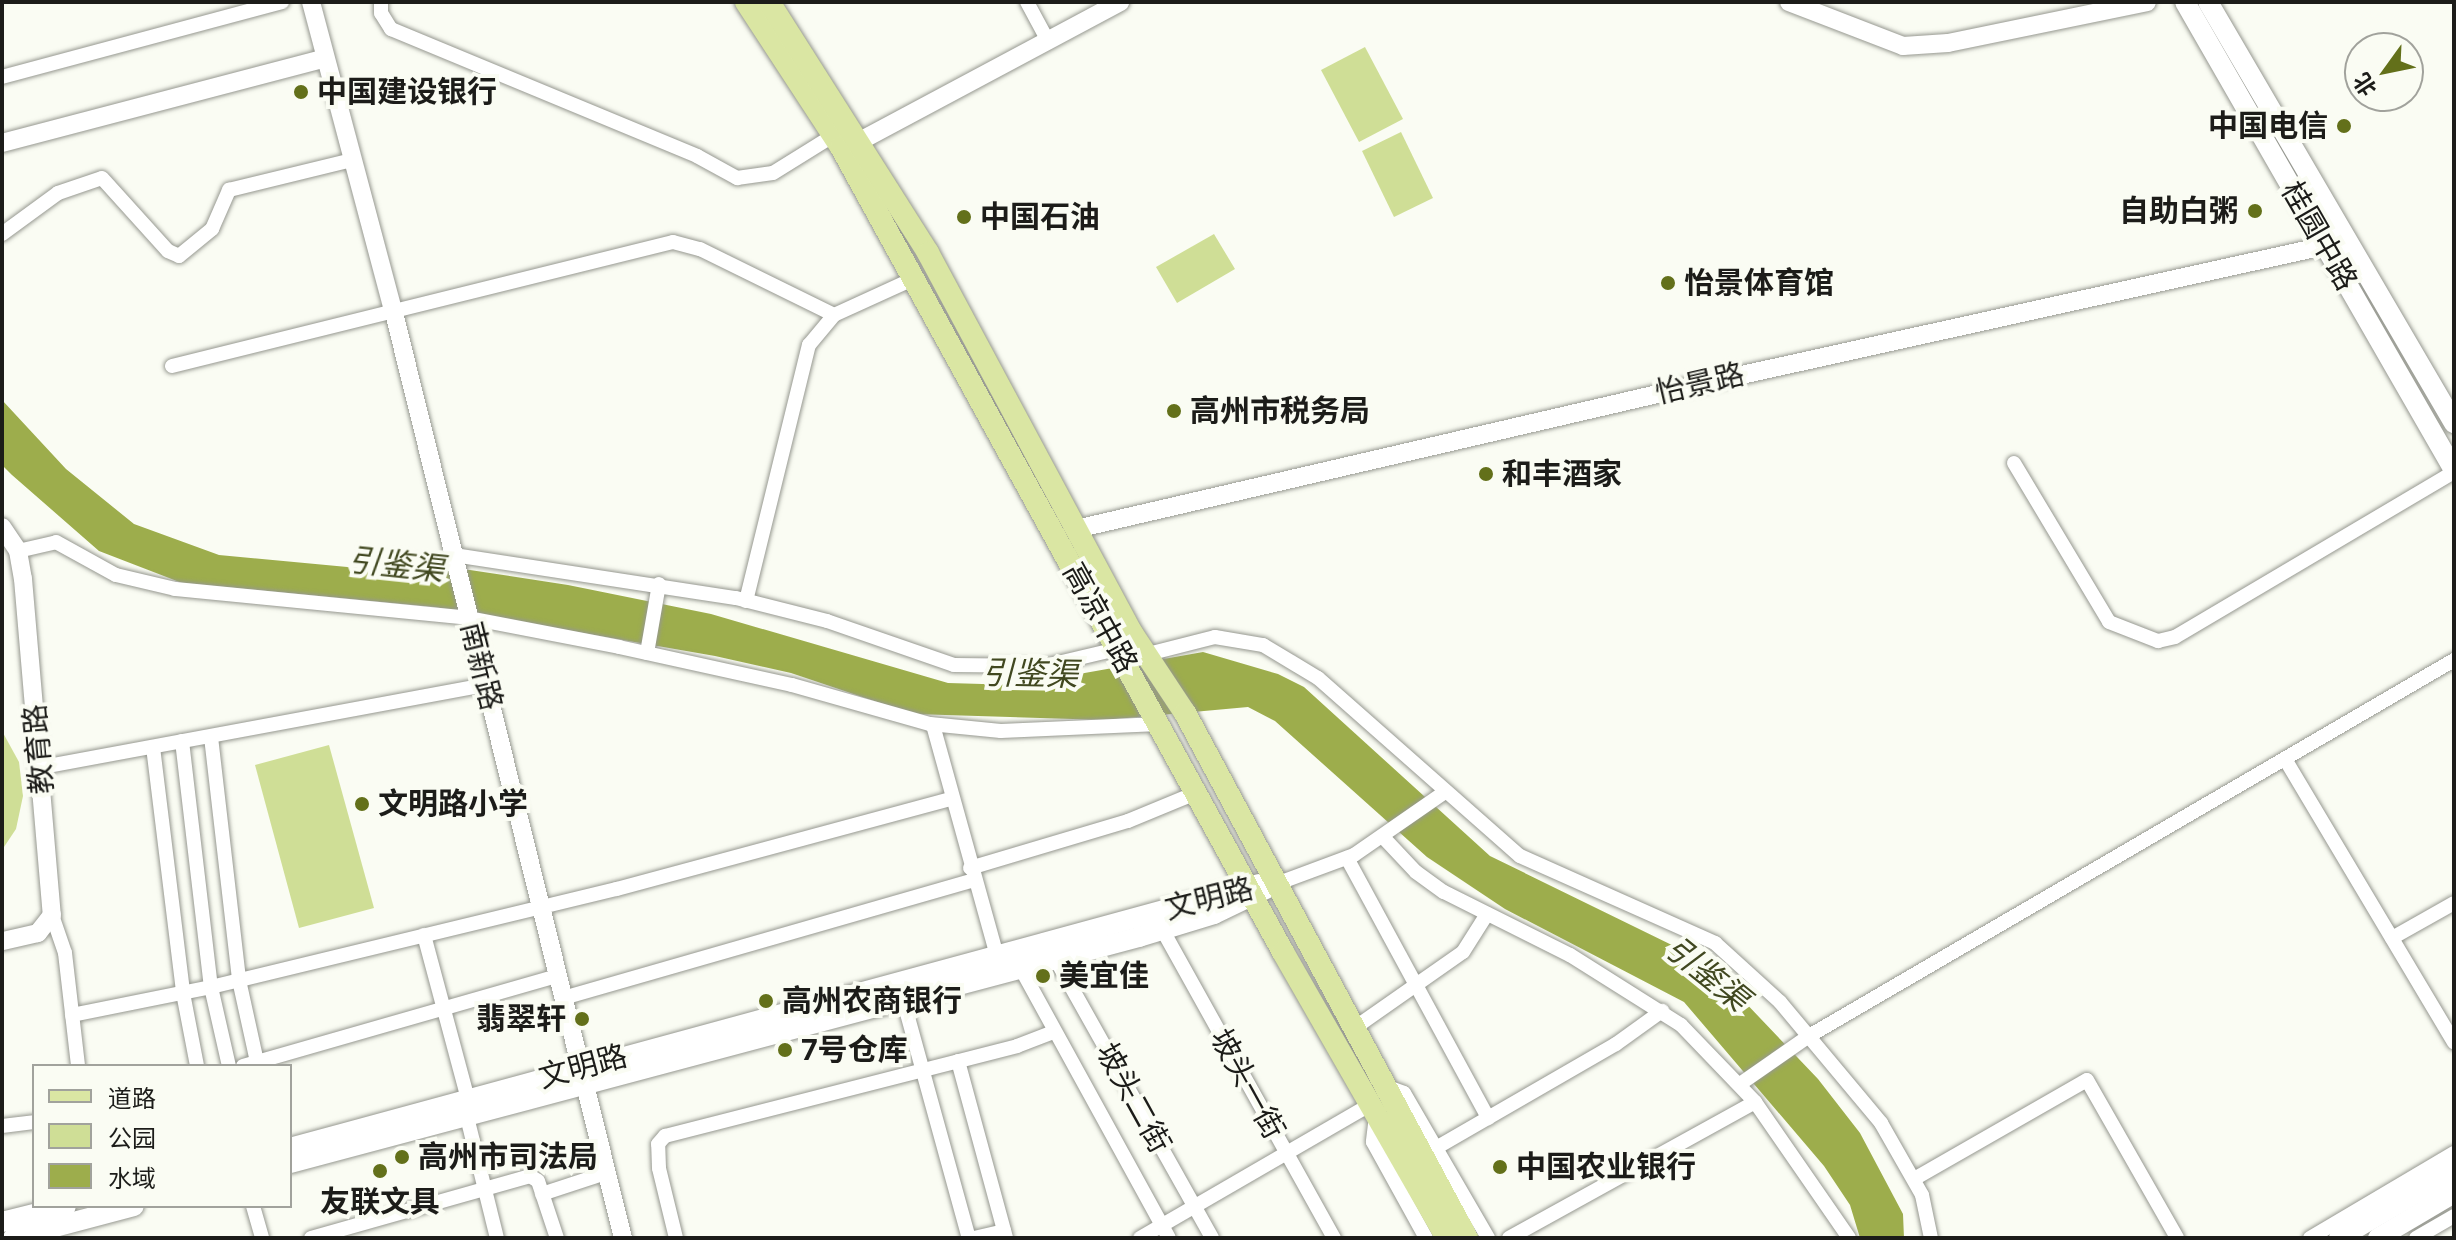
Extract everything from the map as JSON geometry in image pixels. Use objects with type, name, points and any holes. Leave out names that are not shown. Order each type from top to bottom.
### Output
[{"type":"main road","name":"高凉中路","points":[[746,2],[834,135],[1250,892],[1377,1100],[1429,1152],[1458,1204],[1467,1238]]},
{"type":"main road","name":"高凉中路","points":[[769,2],[860,141],[928,253],[1076,529],[1185,713],[1353,1029],[1409,1188],[1447,1238]]},
{"type":"main road","name":"桂圆中路","points":[[2185,2],[2454,471]]},
{"type":"main road","name":"桂圆中路","points":[[2208,2],[2454,423]]},
{"type":"main road","points":[[2324,246],[2347,237]]},
{"type":"main road","points":[[1174,752],[1199,740]]},
{"type":"main road","name":"文明路","points":[[292,1162],[468,1108],[997,956],[1276,884]]},
{"type":"main road","name":"文明路","points":[[582,1077],[903,999],[1162,929],[1250,892]]},
{"type":"main road","name":"文明路","points":[[292,1148],[468,1108]]},
{"type":"main road","points":[[2339,1238],[2454,1171]]},
{"type":"main road","points":[[2378,1238],[2454,1193]]},
{"type":"main road","points":[[2,1222],[58,1208]]},
{"type":"main road","points":[[13,1238],[126,1208]]},
{"type":"street","points":[[2,77],[249,6],[282,2]]},
{"type":"street","name":"南新路","points":[[311,2],[394,313],[623,1238]]},
{"type":"street","points":[[381,2],[391,29],[697,156],[737,178],[773,173],[834,135]]},
{"type":"street","points":[[1027,2],[1048,41]]},
{"type":"street","points":[[860,141],[1120,2]]},
{"type":"street","points":[[1789,2],[1903,46],[1948,43],[2147,2]]},
{"type":"street","points":[[2,143],[325,58]]},
{"type":"street","points":[[2,234],[58,193],[102,178],[162,244],[179,256],[212,229],[229,190],[352,160]]},
{"type":"street","points":[[172,366],[673,242],[700,249],[834,315]]},
{"type":"street","name":"怡景路","points":[[1076,529],[1692,386],[2324,246]]},
{"type":"street","points":[[746,601],[792,399],[812,337],[834,315],[913,279]]},
{"type":"street","points":[[2014,463],[2109,622],[2158,641],[2175,637],[2454,471]]},
{"type":"street","name":"教育路","points":[[2,527],[18,551],[42,767],[52,915]]},
{"type":"street","points":[[18,551],[56,542],[116,575],[175,589],[467,613],[648,647],[933,725],[1001,731],[1157,719]]},
{"type":"street","points":[[455,559],[746,601],[827,621],[954,665],[1045,666],[1119,652]]},
{"type":"street","points":[[648,647],[658,589]]},
{"type":"street","points":[[1152,660],[1215,637],[1263,645],[1318,678],[1441,795],[1520,856],[1715,943],[1747,968],[1803,1040],[1881,1123],[1914,1179],[1931,1238]]},
{"type":"street","points":[[1745,1080],[1803,1040],[2454,660]]},
{"type":"street","points":[[42,767],[485,685]]},
{"type":"street","points":[[933,725],[951,799],[997,956]]},
{"type":"street","points":[[211,737],[250,1064],[557,976]]},
{"type":"street","points":[[182,741],[211,987],[229,1064]]},
{"type":"street","points":[[153,747],[183,993],[197,1064]]},
{"type":"street","points":[[2285,759],[2454,1043]]},
{"type":"street","points":[[563,998],[972,874],[1128,821],[1196,793]]},
{"type":"street","points":[[1276,884],[1347,858],[1389,833],[1441,795]]},
{"type":"street","points":[[72,1015],[211,987],[540,907],[951,799]]},
{"type":"street","points":[[1389,833],[1416,872],[1487,914],[1570,955],[1662,1011],[1745,1080],[1755,1102],[1849,1238]]},
{"type":"street","points":[[1347,858],[1488,1118]]},
{"type":"street","points":[[2392,938],[2454,903]]},
{"type":"street","points":[[1353,1029],[1463,952],[1487,914]]},
{"type":"street","points":[[2,941],[38,933],[52,915],[63,941],[78,1064]]},
{"type":"street","name":"坡头一街","points":[[1162,929],[1334,1238]]},
{"type":"street","points":[[424,935],[468,1108],[482,1190],[497,1238]]},
{"type":"street","name":"坡头二街","points":[[1055,958],[1212,1238]]},
{"type":"street","points":[[1020,967],[1053,1032],[1166,1232]]},
{"type":"street","points":[[903,999],[971,1238],[1005,1234],[958,1061]]},
{"type":"street","points":[[1429,1152],[1627,1037],[1662,1011]]},
{"type":"street","points":[[676,1238],[659,1168],[658,1144],[665,1136],[958,1061],[1053,1032]]},
{"type":"street","points":[[1914,1179],[2087,1080],[2177,1238]]},
{"type":"street","points":[[1140,1238],[1166,1232],[1195,1207],[1377,1100]]},
{"type":"street","points":[[1509,1238],[1755,1102]]},
{"type":"street","points":[[2,1126],[32,1122]]},
{"type":"street","points":[[2310,1238],[2454,1153]]},
{"type":"street","points":[[542,1194],[606,1173]]},
{"type":"street","points":[[311,1238],[530,1176],[536,1178],[557,1238]]},
{"type":"street","points":[[1409,1188],[1426,1238]]},
{"type":"street","points":[[1458,1204],[1488,1238]]},
{"type":"street","points":[[254,1208],[262,1238]]},
{"type":"street","points":[[2416,1238],[2454,1216]]},
{"type":"green space","points":[[1365,47],[1403,119],[1359,142],[1321,70]]},
{"type":"green space","points":[[1401,132],[1433,198],[1394,217],[1362,151]]},
{"type":"green space","points":[[1214,234],[1235,269],[1177,303],[1156,267]]},
{"type":"green space","points":[[2,731],[19,762],[23,796],[16,829],[2,850]]},
{"type":"green space","points":[[329,745],[374,908],[299,928],[255,765]]},
{"type":"water","name":"引鉴渠","points":[[2,400],[66,469],[134,524],[219,555],[390,571],[470,570],[568,585],[711,614],[948,683],[1017,685],[1203,652],[1278,674],[1304,687],[1490,856],[1680,949],[1721,977],[1818,1079],[1860,1133],[1903,1214],[1904,1238],[1860,1238],[1850,1205],[1824,1166],[1684,1002],[1505,909],[1427,857],[1275,721],[1248,707],[1105,720],[913,714],[791,673],[715,656],[434,607],[182,583],[99,551],[2,465]]},
{"type":"place","name":"中国建设银行","points":[[301,92]]},
{"type":"place","name":"中国电信","points":[[2344,126]]},
{"type":"place","name":"自助白粥","points":[[2255,211]]},
{"type":"place","name":"中国石油","points":[[964,217]]},
{"type":"place","name":"怡景体育馆","points":[[1668,283]]},
{"type":"place","name":"高州市税务局","points":[[1174,411]]},
{"type":"place","name":"和丰酒家","points":[[1486,474]]},
{"type":"place","name":"文明路小学","points":[[362,804]]},
{"type":"place","name":"美宜佳","points":[[1043,976]]},
{"type":"place","name":"高州农商银行","points":[[766,1001]]},
{"type":"place","name":"翡翠轩","points":[[582,1019]]},
{"type":"place","name":"7号仓库","points":[[785,1050]]},
{"type":"place","name":"高州市司法局","points":[[402,1157]]},
{"type":"place","name":"中国农业银行","points":[[1500,1167]]},
{"type":"place","name":"友联文具","points":[[380,1171]]}]
